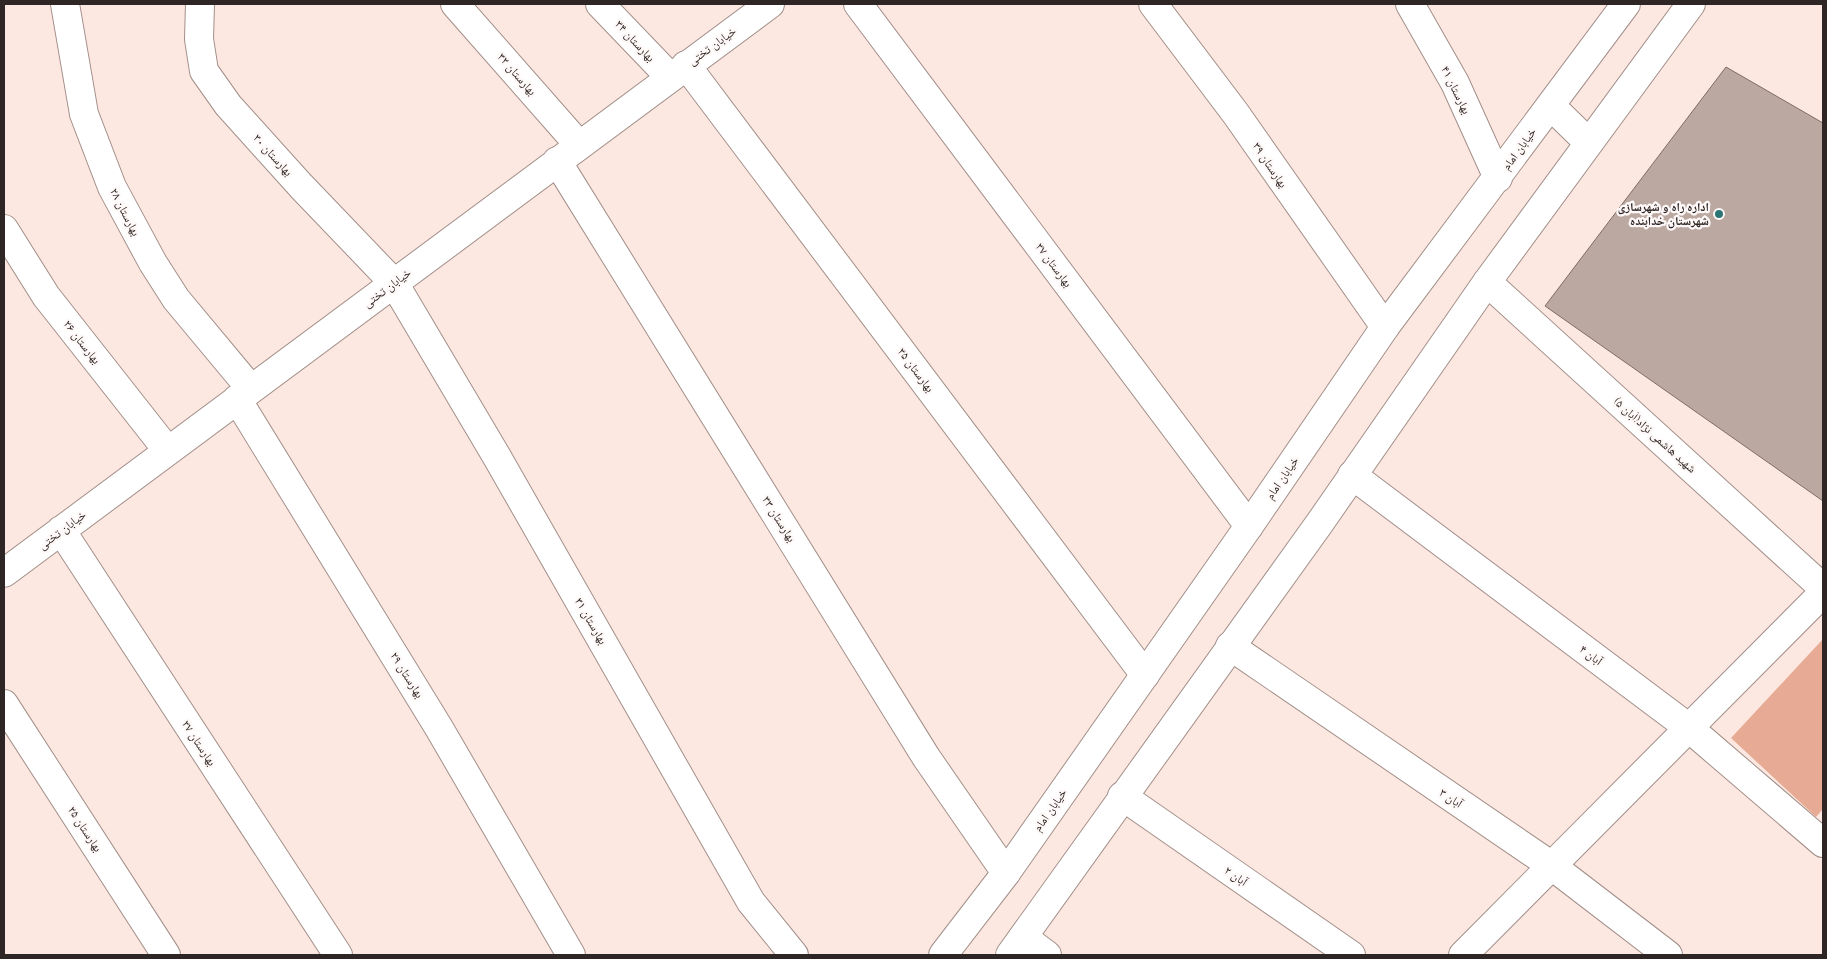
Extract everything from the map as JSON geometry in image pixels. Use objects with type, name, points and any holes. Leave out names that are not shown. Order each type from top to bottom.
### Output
[{"type":"street","name":"بهارستان ۲۸","points":[[65,4],[84,114],[112,187],[153,263],[244,394]]},
{"type":"street","name":"بهارستان ۳۰","points":[[200,4],[199,40],[204,71],[228,105],[394,283]]},
{"type":"street","name":"بهارستان ۳۲","points":[[455,4],[579,144]]},
{"type":"street","name":"بهارستان ۳۴","points":[[600,4],[678,71]]},
{"type":"street","name":"خیابان تختی","points":[[4,573],[579,144],[770,4]]},
{"type":"street","name":"بهارستان ۳۷","points":[[858,4],[1249,526]]},
{"type":"street","name":"بهارستان ۳۹","points":[[1153,4],[1236,114],[1385,327]]},
{"type":"street","name":"بهارستان ۴۱","points":[[1410,4],[1455,83],[1498,178]]},
{"type":"street","name":"خیابان امام","points":[[943,955],[1006,873],[1249,526],[1385,327],[1626,4]]},
{"type":"street","points":[[1047,955],[1016,946],[1352,475],[1486,282],[1691,4]]},
{"type":"street","name":"بهارستان ۳۵","points":[[678,71],[1145,675]]},
{"type":"street","points":[[1551,106],[1589,142]]},
{"type":"street","name":"بهارستان ۳۳","points":[[557,161],[926,757],[1006,873]]},
{"type":"street","name":"بهارستان ۲۶","points":[[4,228],[46,296],[168,450]]},
{"type":"street","name":"(آبان ۵)شهید هاشمی نژاد","points":[[1486,282],[1823,588]]},
{"type":"street","name":"بهارستان ۳۱","points":[[394,283],[497,457],[751,902],[794,955]]},
{"type":"street","name":"بهارستان ۲۹","points":[[244,394],[571,955]]},
{"type":"street","name":"آبان ۴","points":[[1352,475],[1689,728],[1823,842]]},
{"type":"street","name":"بهارستان ۲۷","points":[[61,530],[338,955]]},
{"type":"street","points":[[1463,955],[1823,593]]},
{"type":"street","name":"آبان ۳","points":[[1230,646],[1552,866],[1668,955]]},
{"type":"street","name":"بهارستان ۲۵","points":[[4,704],[166,955]]},
{"type":"street","name":"آبان ۲","points":[[1122,796],[1351,955]]},
{"type":"shaded area","points":[[1823,639],[1823,809],[1816,817],[1731,738]]},
{"type":"building","name":"اداره راه و شهرسازی شهرستان خدابنده","points":[[1726,67],[1823,123],[1823,501],[1545,306]]},
{"type":"place","name":"اداره راه و شهرسازی شهرستان خدابنده","points":[[1719,214]]}]
